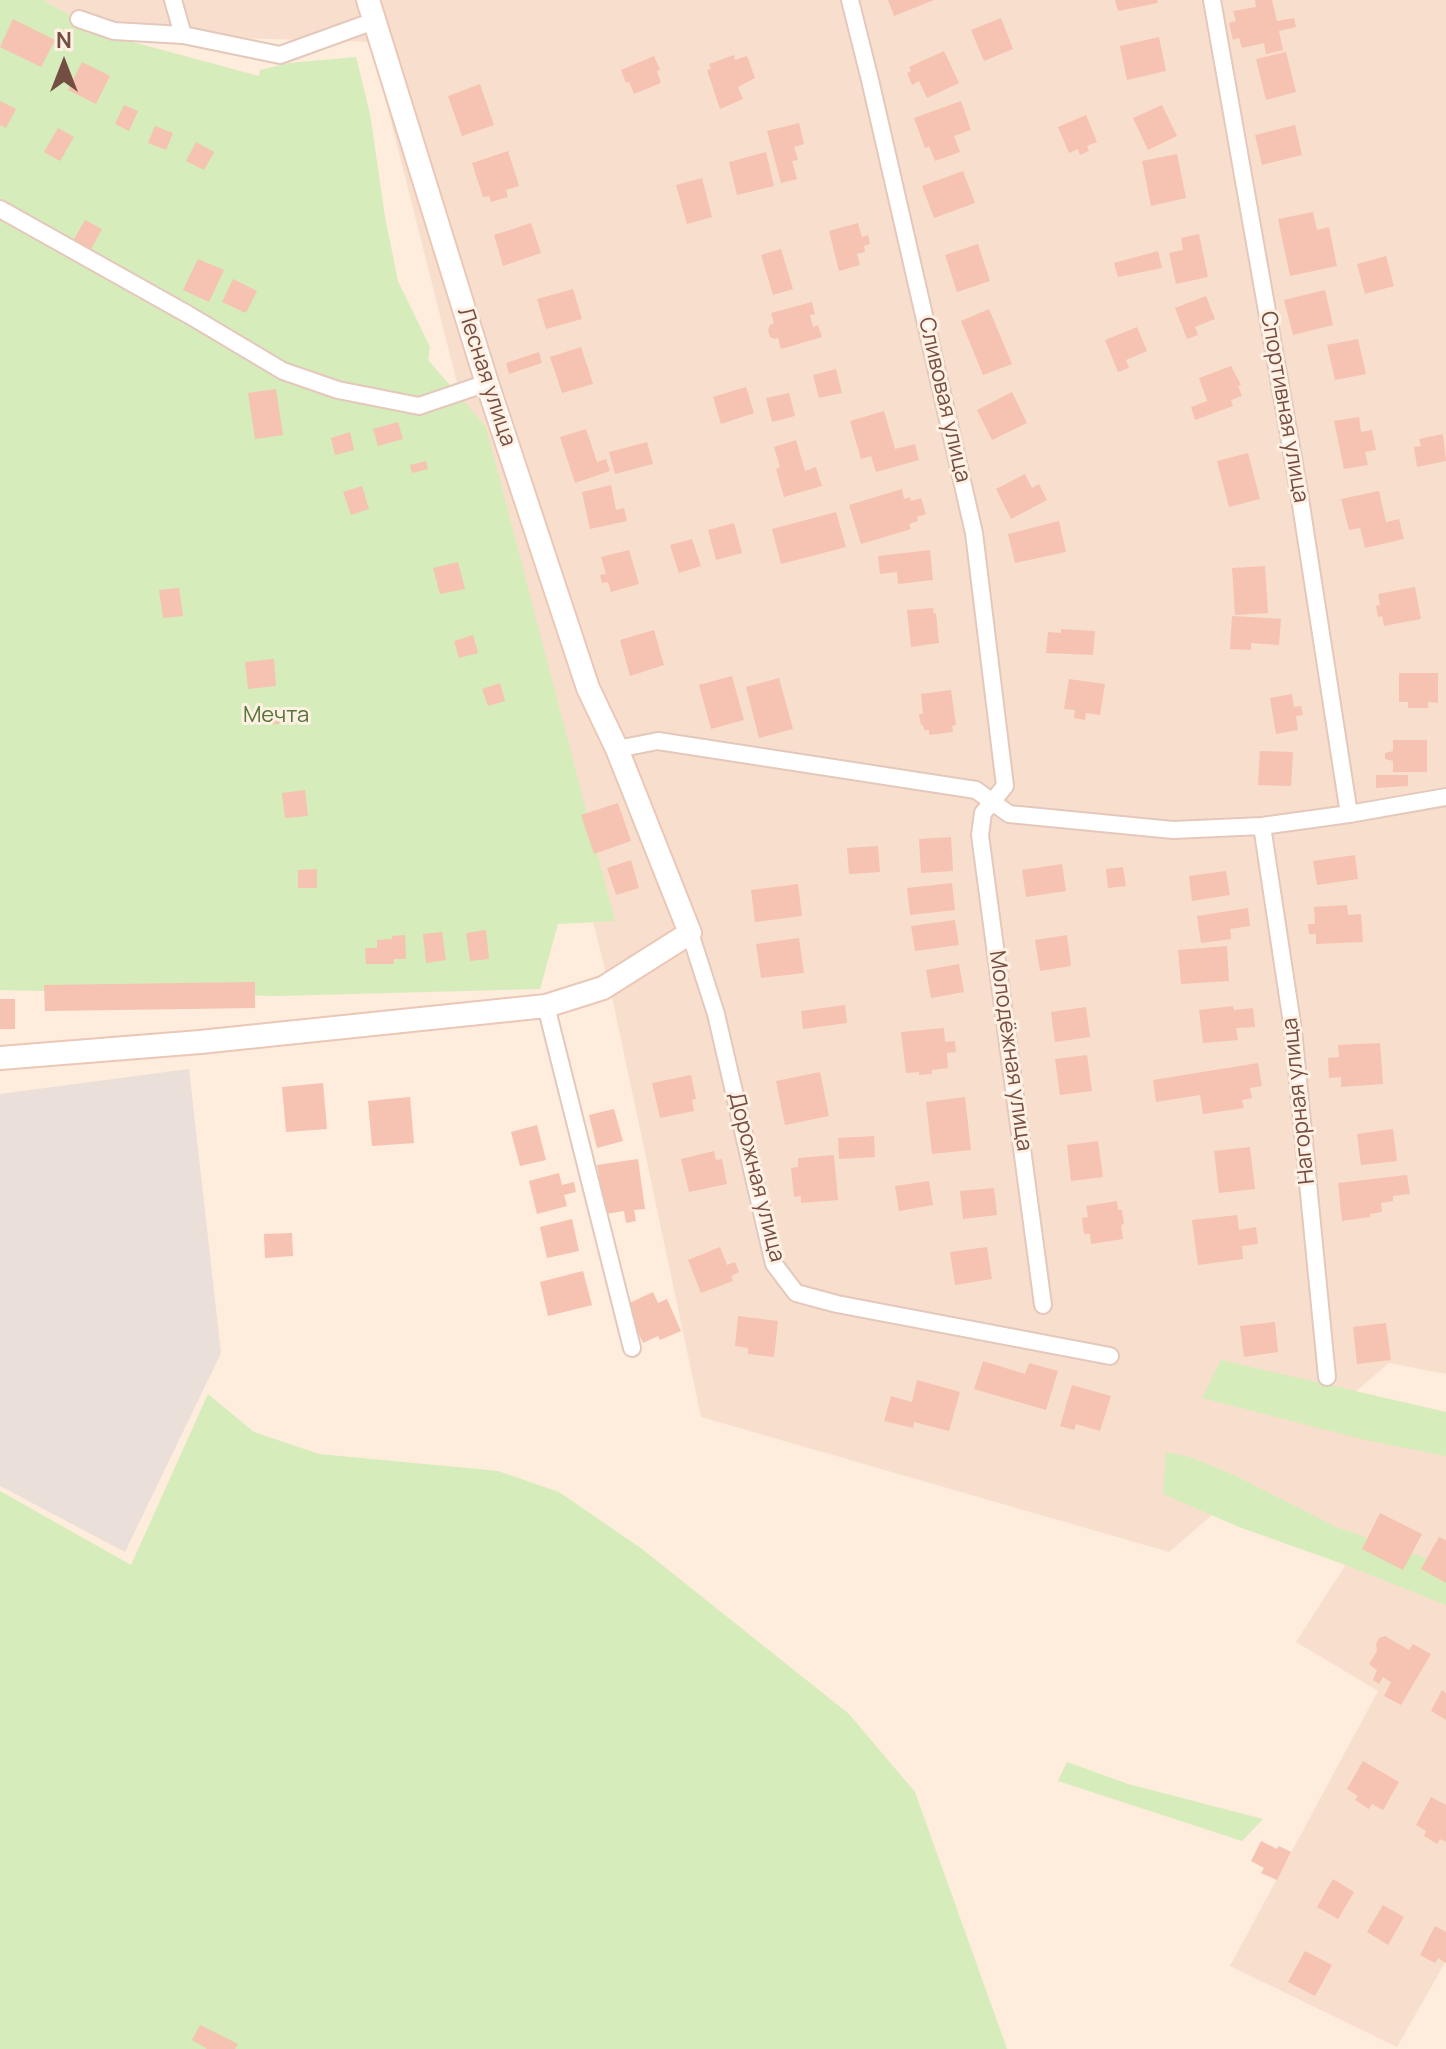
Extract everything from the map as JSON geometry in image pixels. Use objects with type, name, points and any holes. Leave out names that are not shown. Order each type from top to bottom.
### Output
[{"type":"street","points":[[173,0],[183,35]]},
{"type":"street","name":"Сливовая улица","points":[[850,0],[974,533],[1005,786],[993,801]]},
{"type":"street","name":"Спортивная улица","points":[[1212,0],[1299,492],[1349,814]]},
{"type":"street","points":[[79,19],[114,31],[183,35],[280,55],[371,10]]},
{"type":"street","name":"Лесная улица","points":[[371,10],[487,383],[588,688],[617,749],[690,933]]},
{"type":"street","points":[[0,209],[283,371],[338,390],[419,406],[487,383]]},
{"type":"street","points":[[617,749],[658,741],[976,790],[1009,814],[1173,830],[1262,826],[1446,797]]},
{"type":"street","name":"Молодёжная улица","points":[[993,801],[983,813],[980,835],[1043,1305]]},
{"type":"street","name":"Нагорная улица","points":[[1262,826],[1293,1030],[1327,1377]]},
{"type":"street","points":[[0,1058],[215,1040],[546,1006],[603,988],[690,933]]},
{"type":"street","name":"Дорожная улица","points":[[690,933],[716,1014],[774,1264],[796,1293],[837,1304],[1110,1356]]},
{"type":"street","points":[[546,1006],[632,1348]]},
{"type":"shaded area","points":[[43,0],[1446,0],[1446,1374],[1389,1363],[1316,1426],[1446,1448],[1446,1961],[1397,2047],[1230,1966],[1378,1691],[1296,1642],[1350,1558],[1239,1492],[1169,1552],[701,1417],[612,997],[371,42],[103,34]]},
{"type":"shaded area","points":[[189,1069],[221,1353],[125,1552],[0,1486],[0,1094]]},
{"type":"green space","name":"Мечта","points":[[0,0],[43,0],[103,34],[259,76],[260,70],[289,63],[356,57],[370,114],[398,281],[430,347],[428,360],[486,427],[615,921],[558,924],[540,989],[277,996],[0,990]]},
{"type":"green space","points":[[1221,1360],[1446,1412],[1446,1456],[1365,1440],[1202,1398]]},
{"type":"green space","points":[[208,1394],[254,1432],[319,1454],[498,1471],[559,1492],[642,1549],[849,1714],[915,1792],[1007,2049],[0,2049],[0,1491],[131,1565]]},
{"type":"green space","points":[[1166,1452],[1190,1457],[1236,1476],[1336,1527],[1446,1565],[1446,1605],[1239,1527],[1163,1494]]},
{"type":"green space","points":[[1067,1762],[1128,1784],[1263,1819],[1242,1841],[1058,1781]]},
{"type":"building","points":[[888,0],[934,0],[894,16]]},
{"type":"building","points":[[1115,0],[1157,0],[1158,3],[1118,11]]},
{"type":"building","points":[[1255,0],[1272,0],[1277,21],[1294,18],[1296,27],[1279,31],[1283,50],[1266,54],[1264,43],[1242,48],[1239,38],[1233,40],[1229,23],[1236,21],[1233,11],[1256,7]]},
{"type":"building","points":[[1001,18],[1013,49],[984,61],[971,30]]},
{"type":"building","points":[[13,19],[55,40],[41,67],[0,47]]},
{"type":"building","points":[[1159,37],[1166,71],[1127,80],[1120,46]]},
{"type":"building","points":[[944,51],[959,83],[927,98],[919,81],[912,85],[907,73],[911,71],[909,67]]},
{"type":"building","points":[[1286,52],[1296,92],[1266,100],[1256,59]]},
{"type":"building","points":[[734,55],[735,60],[747,56],[755,78],[738,87],[743,99],[720,109],[707,70],[711,69],[709,64]]},
{"type":"building","points":[[654,56],[661,83],[634,94],[621,70]]},
{"type":"building","points":[[82,62],[110,76],[96,104],[68,90]]},
{"type":"building","points":[[480,84],[494,125],[462,136],[448,96]]},
{"type":"building","points":[[0,101],[16,109],[6,128],[0,125]]},
{"type":"building","points":[[961,101],[971,130],[954,136],[960,152],[935,161],[929,146],[925,148],[914,118]]},
{"type":"building","points":[[124,105],[138,111],[129,131],[115,124]]},
{"type":"building","points":[[1162,105],[1177,136],[1148,150],[1133,118]]},
{"type":"building","points":[[1086,115],[1097,142],[1087,146],[1089,151],[1080,155],[1078,149],[1069,153],[1058,127]]},
{"type":"building","points":[[799,123],[804,144],[794,147],[798,160],[792,161],[797,179],[781,183],[767,131]]},
{"type":"building","points":[[1295,125],[1302,155],[1262,165],[1255,135]]},
{"type":"building","points":[[155,126],[173,133],[166,150],[148,143]]},
{"type":"building","points":[[58,128],[74,137],[60,161],[44,152]]},
{"type":"building","points":[[196,142],[214,152],[204,170],[186,161]]},
{"type":"building","points":[[508,151],[519,186],[506,190],[508,197],[491,202],[489,196],[483,197],[472,163]]},
{"type":"building","points":[[766,152],[774,186],[737,195],[729,162]]},
{"type":"building","points":[[1177,154],[1186,198],[1151,206],[1142,161]]},
{"type":"building","points":[[963,171],[975,203],[934,218],[922,186]]},
{"type":"building","points":[[702,178],[712,217],[687,224],[676,185]]},
{"type":"building","points":[[1313,212],[1317,230],[1329,227],[1337,266],[1290,276],[1278,219]]},
{"type":"building","points":[[85,220],[102,229],[90,251],[73,241]]},
{"type":"building","points":[[531,223],[541,253],[503,266],[494,235]]},
{"type":"building","points":[[858,223],[862,237],[868,235],[870,244],[864,246],[865,252],[857,254],[860,265],[839,271],[829,231]]},
{"type":"building","points":[[1199,234],[1208,277],[1176,284],[1169,253],[1183,250],[1181,238]]},
{"type":"building","points":[[978,244],[990,281],[957,292],[945,255]]},
{"type":"building","points":[[781,249],[793,289],[773,295],[761,255]]},
{"type":"building","points":[[1158,251],[1162,268],[1118,277],[1114,263]]},
{"type":"building","points":[[1386,256],[1394,286],[1365,294],[1357,264]]},
{"type":"building","points":[[198,259],[224,270],[209,302],[183,290]]},
{"type":"building","points":[[233,279],[257,291],[246,313],[222,302]]},
{"type":"building","points":[[573,289],[582,319],[546,329],[537,299]]},
{"type":"building","points":[[1325,290],[1333,325],[1293,335],[1284,300]]},
{"type":"building","points":[[1206,296],[1215,319],[1195,327],[1198,335],[1187,339],[1175,308]]},
{"type":"building","points":[[812,302],[815,314],[810,315],[813,327],[818,325],[822,337],[781,349],[778,338],[770,337],[768,330],[774,323],[771,313]]},
{"type":"building","points":[[989,309],[1012,364],[983,375],[961,321]]},
{"type":"building","points":[[1137,327],[1147,351],[1126,360],[1129,368],[1118,372],[1105,340]]},
{"type":"building","points":[[1358,339],[1366,374],[1335,380],[1327,345]]},
{"type":"building","points":[[581,347],[593,384],[562,393],[550,357]]},
{"type":"building","points":[[539,352],[542,363],[509,374],[506,363]]},
{"type":"building","points":[[1231,366],[1241,385],[1238,386],[1242,396],[1231,400],[1233,406],[1195,420],[1191,407],[1207,401],[1199,378]]},
{"type":"building","points":[[836,369],[842,393],[819,398],[813,375]]},
{"type":"building","points":[[746,387],[754,413],[721,424],[713,397]]},
{"type":"building","points":[[276,389],[283,435],[255,439],[248,393]]},
{"type":"building","points":[[1012,392],[1027,423],[992,440],[977,410]]},
{"type":"building","points":[[789,393],[795,416],[772,422],[766,398]]},
{"type":"building","points":[[884,411],[895,449],[915,444],[919,460],[876,472],[871,456],[861,459],[850,421]]},
{"type":"building","points":[[1359,417],[1361,432],[1372,430],[1376,450],[1365,452],[1368,465],[1344,469],[1334,421]]},
{"type":"building","points":[[398,422],[403,439],[378,446],[373,429]]},
{"type":"building","points":[[586,429],[597,462],[606,459],[610,471],[575,483],[560,437]]},
{"type":"building","points":[[350,432],[354,450],[335,455],[331,438]]},
{"type":"building","points":[[1443,434],[1446,461],[1417,467],[1414,447],[1421,446],[1419,439]]},
{"type":"building","points":[[796,440],[805,471],[816,467],[822,486],[784,497],[774,447]]},
{"type":"building","points":[[647,442],[653,464],[615,474],[609,452]]},
{"type":"building","points":[[1248,453],[1260,499],[1229,507],[1217,461]]},
{"type":"building","points":[[426,461],[428,469],[412,473],[410,465]]},
{"type":"building","points":[[1025,474],[1032,488],[1039,484],[1047,500],[1011,519],[996,489]]},
{"type":"building","points":[[611,485],[616,510],[624,508],[627,521],[590,529],[582,492]]},
{"type":"building","points":[[362,486],[369,509],[351,515],[343,492]]},
{"type":"building","points":[[902,489],[904,499],[910,497],[911,501],[921,498],[926,514],[909,524],[911,529],[861,544],[849,505]]},
{"type":"building","points":[[1379,491],[1386,522],[1399,519],[1404,539],[1365,548],[1360,528],[1349,530],[1341,499]]},
{"type":"building","points":[[836,512],[846,547],[781,564],[772,529]]},
{"type":"building","points":[[1059,521],[1066,552],[1015,563],[1008,534]]},
{"type":"building","points":[[734,523],[742,553],[716,560],[708,530]]},
{"type":"building","points":[[692,539],[701,566],[679,573],[670,545]]},
{"type":"building","points":[[629,550],[639,584],[611,592],[608,582],[602,583],[600,575],[606,574],[601,557]]},
{"type":"building","points":[[930,550],[933,580],[898,584],[897,572],[880,574],[878,556]]},
{"type":"building","points":[[458,562],[465,589],[440,594],[433,568]]},
{"type":"building","points":[[1265,566],[1268,613],[1235,615],[1232,568]]},
{"type":"building","points":[[1415,587],[1421,619],[1384,626],[1382,616],[1378,617],[1378,594]]},
{"type":"building","points":[[179,588],[183,616],[163,618],[159,590]]},
{"type":"building","points":[[933,608],[939,643],[911,647],[907,610]]},
{"type":"building","points":[[1232,616],[1281,619],[1279,645],[1251,643],[1251,650],[1230,649]]},
{"type":"building","points":[[1061,629],[1095,631],[1093,655],[1046,653],[1048,632],[1061,633]]},
{"type":"building","points":[[654,630],[664,665],[630,676],[620,640]]},
{"type":"building","points":[[473,635],[478,653],[459,658],[454,641]]},
{"type":"building","points":[[274,659],[276,686],[248,689],[245,662]]},
{"type":"building","points":[[1399,673],[1438,673],[1438,703],[1428,702],[1428,708],[1408,708],[1408,702],[1399,702]]},
{"type":"building","points":[[732,676],[744,720],[711,729],[699,685]]},
{"type":"building","points":[[779,678],[793,729],[759,738],[746,687]]},
{"type":"building","points":[[1069,679],[1105,684],[1100,715],[1086,713],[1085,720],[1074,718],[1075,710],[1064,709]]},
{"type":"building","points":[[500,683],[505,701],[488,706],[482,689]]},
{"type":"building","points":[[951,690],[956,725],[952,726],[953,732],[929,735],[929,730],[924,730],[921,725],[921,694]]},
{"type":"building","points":[[1292,694],[1294,707],[1301,706],[1303,715],[1296,716],[1298,730],[1276,734],[1270,698]]},
{"type":"building","points":[[263,712],[279,712],[279,724],[263,724]]},
{"type":"building","points":[[1393,740],[1427,740],[1427,772],[1393,772],[1393,761],[1385,759],[1385,753],[1393,751]]},
{"type":"building","points":[[1260,751],[1293,752],[1291,786],[1258,785]]},
{"type":"building","points":[[1376,775],[1408,775],[1408,786],[1376,788]]},
{"type":"building","points":[[305,790],[308,816],[285,818],[282,793]]},
{"type":"building","points":[[618,803],[631,841],[594,854],[581,815]]},
{"type":"building","points":[[951,837],[953,871],[921,873],[919,839]]},
{"type":"building","points":[[878,846],[880,872],[849,874],[847,848]]},
{"type":"building","points":[[1355,855],[1358,879],[1317,885],[1313,861]]},
{"type":"building","points":[[631,860],[639,888],[616,895],[607,868]]},
{"type":"building","points":[[1062,864],[1066,891],[1026,897],[1022,870]]},
{"type":"building","points":[[1123,867],[1126,886],[1108,888],[1106,869]]},
{"type":"building","points":[[317,869],[317,888],[298,888],[298,870]]},
{"type":"building","points":[[1226,871],[1230,895],[1192,901],[1189,876]]},
{"type":"building","points":[[952,883],[955,910],[910,915],[907,888]]},
{"type":"building","points":[[798,884],[802,916],[755,922],[751,890]]},
{"type":"building","points":[[1347,905],[1348,915],[1361,914],[1363,942],[1316,944],[1316,934],[1309,934],[1308,924],[1315,924],[1314,907]]},
{"type":"building","points":[[1248,908],[1250,926],[1230,929],[1231,939],[1201,943],[1197,916]]},
{"type":"building","points":[[955,920],[959,945],[915,951],[911,926]]},
{"type":"building","points":[[486,930],[489,959],[470,961],[466,933]]},
{"type":"building","points":[[442,932],[446,960],[426,963],[423,934]]},
{"type":"building","points":[[405,935],[406,959],[394,959],[394,964],[366,964],[365,948],[377,948],[377,940]]},
{"type":"building","points":[[1067,935],[1071,966],[1040,971],[1035,940]]},
{"type":"building","points":[[799,938],[804,973],[761,978],[756,944]]},
{"type":"building","points":[[1227,946],[1229,981],[1181,984],[1178,950]]},
{"type":"building","points":[[959,964],[964,992],[931,998],[926,970]]},
{"type":"building","points":[[255,982],[255,1008],[45,1011],[44,985]]},
{"type":"building","points":[[0,999],[15,999],[15,1029],[0,1029]]},
{"type":"building","points":[[845,1005],[847,1023],[803,1029],[801,1011]]},
{"type":"building","points":[[1233,1006],[1234,1010],[1253,1008],[1255,1027],[1236,1028],[1238,1040],[1203,1043],[1199,1010]]},
{"type":"building","points":[[1086,1007],[1090,1037],[1055,1042],[1051,1012]]},
{"type":"building","points":[[944,1028],[945,1042],[955,1041],[956,1052],[947,1053],[948,1068],[932,1070],[932,1074],[906,1073],[901,1032]]},
{"type":"building","points":[[1380,1043],[1383,1084],[1341,1087],[1341,1077],[1329,1078],[1328,1058],[1339,1057],[1338,1045]]},
{"type":"building","points":[[1087,1055],[1092,1091],[1060,1095],[1055,1059]]},
{"type":"building","points":[[1258,1063],[1262,1086],[1250,1088],[1252,1098],[1242,1100],[1244,1108],[1203,1114],[1200,1095],[1156,1102],[1153,1080]]},
{"type":"building","points":[[820,1072],[829,1116],[785,1125],[776,1081]]},
{"type":"building","points":[[691,1075],[696,1099],[692,1100],[694,1111],[660,1118],[652,1083]]},
{"type":"building","points":[[323,1083],[327,1129],[286,1132],[282,1087]]},
{"type":"building","points":[[410,1097],[414,1143],[372,1146],[368,1101]]},
{"type":"building","points":[[965,1097],[971,1150],[932,1154],[926,1102]]},
{"type":"building","points":[[614,1109],[623,1141],[597,1148],[589,1115]]},
{"type":"building","points":[[537,1125],[546,1160],[520,1166],[511,1132]]},
{"type":"building","points":[[1393,1129],[1397,1161],[1361,1165],[1357,1134]]},
{"type":"building","points":[[874,1136],[875,1157],[839,1159],[838,1138]]},
{"type":"building","points":[[1098,1141],[1103,1177],[1071,1181],[1067,1145]]},
{"type":"building","points":[[1250,1147],[1255,1189],[1219,1193],[1214,1151]]},
{"type":"building","points":[[714,1151],[716,1160],[722,1159],[727,1184],[689,1192],[681,1159]]},
{"type":"building","points":[[834,1155],[838,1200],[801,1203],[801,1196],[794,1197],[791,1168],[798,1167],[798,1158]]},
{"type":"building","points":[[638,1159],[645,1209],[634,1210],[636,1221],[626,1223],[624,1211],[605,1214],[597,1165]]},
{"type":"building","points":[[559,1173],[562,1185],[574,1182],[576,1192],[564,1195],[567,1206],[537,1214],[529,1181]]},
{"type":"building","points":[[1407,1175],[1410,1194],[1393,1196],[1393,1201],[1381,1203],[1382,1212],[1370,1214],[1370,1217],[1342,1221],[1338,1183]]},
{"type":"building","points":[[929,1181],[933,1205],[899,1211],[895,1186]]},
{"type":"building","points":[[994,1188],[997,1215],[963,1219],[960,1191]]},
{"type":"building","points":[[1117,1201],[1118,1210],[1122,1210],[1123,1239],[1091,1244],[1090,1234],[1084,1234],[1082,1218],[1088,1217],[1086,1206]]},
{"type":"building","points":[[1237,1215],[1239,1230],[1256,1227],[1258,1244],[1242,1246],[1243,1259],[1198,1265],[1192,1220]]},
{"type":"building","points":[[572,1219],[579,1251],[547,1258],[540,1227]]},
{"type":"building","points":[[292,1233],[293,1256],[265,1258],[264,1234]]},
{"type":"building","points":[[720,1247],[727,1265],[735,1262],[739,1272],[731,1276],[733,1281],[701,1293],[688,1260]]},
{"type":"building","points":[[987,1247],[992,1279],[955,1285],[950,1252]]},
{"type":"building","points":[[583,1271],[592,1305],[548,1316],[540,1282]]},
{"type":"building","points":[[653,1292],[658,1303],[667,1299],[681,1331],[643,1343],[625,1305]]},
{"type":"building","points":[[738,1316],[778,1321],[774,1357],[748,1354],[748,1348],[735,1346]]},
{"type":"building","points":[[1275,1322],[1278,1352],[1244,1357],[1240,1326]]},
{"type":"building","points":[[1386,1323],[1391,1360],[1357,1364],[1353,1327]]},
{"type":"building","points":[[983,1361],[1025,1374],[1029,1363],[1058,1371],[1046,1410],[974,1389]]},
{"type":"building","points":[[917,1380],[960,1392],[949,1431],[914,1422],[913,1428],[884,1421],[891,1396],[912,1402]]},
{"type":"building","points":[[1072,1385],[1111,1396],[1100,1431],[1076,1424],[1074,1430],[1060,1426]]},
{"type":"building","points":[[1380,1513],[1422,1534],[1403,1570],[1362,1549]]},
{"type":"building","points":[[1439,1537],[1446,1540],[1446,1583],[1421,1569]]},
{"type":"building","points":[[1385,1636],[1409,1650],[1413,1644],[1431,1654],[1401,1705],[1384,1696],[1391,1682],[1383,1677],[1379,1684],[1373,1680],[1377,1670],[1369,1664],[1377,1651],[1379,1638]]},
{"type":"building","points":[[1442,1690],[1446,1693],[1446,1720],[1431,1711]]},
{"type":"building","points":[[1363,1761],[1399,1782],[1383,1810],[1372,1804],[1369,1809],[1355,1800],[1358,1796],[1347,1789]]},
{"type":"building","points":[[1431,1797],[1446,1805],[1446,1842],[1440,1839],[1437,1844],[1424,1836],[1426,1831],[1416,1825]]},
{"type":"building","points":[[1261,1841],[1291,1852],[1277,1880],[1261,1873],[1264,1868],[1251,1861]]},
{"type":"building","points":[[1333,1879],[1354,1892],[1338,1919],[1317,1907]]},
{"type":"building","points":[[1383,1905],[1404,1917],[1388,1945],[1367,1932]]},
{"type":"building","points":[[1435,1926],[1446,1932],[1446,1963],[1438,1958],[1435,1963],[1420,1955]]},
{"type":"building","points":[[1305,1951],[1332,1965],[1315,1996],[1288,1982]]},
{"type":"building","points":[[200,2025],[238,2044],[235,2049],[206,2049],[192,2040]]}]
